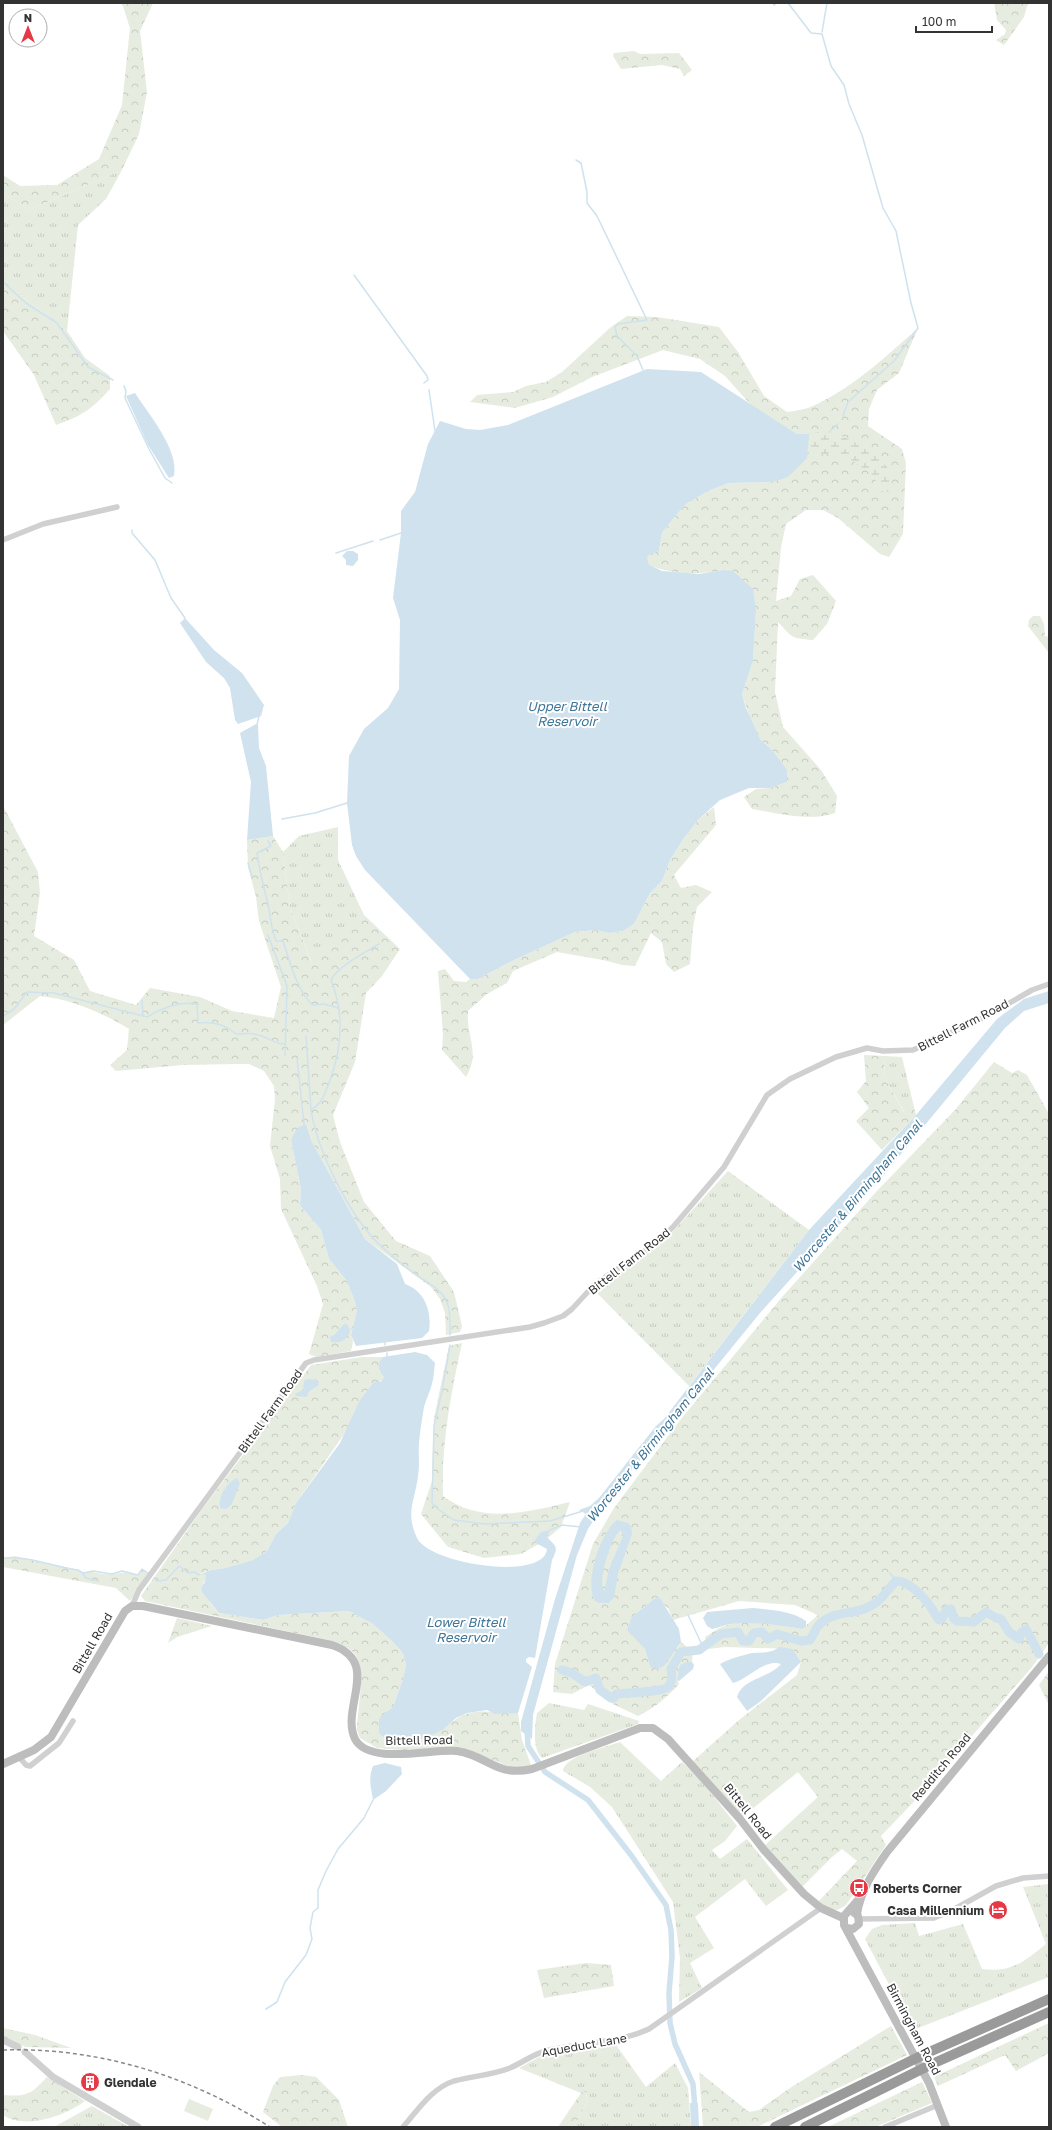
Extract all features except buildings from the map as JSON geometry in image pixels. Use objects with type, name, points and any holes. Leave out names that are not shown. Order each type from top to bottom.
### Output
[{"type":"highway","points":[[775,2127],[927,2053],[1049,1999]]},
{"type":"highway","points":[[805,2127],[932,2064],[1049,2012]]},
{"type":"main road","name":"Bittell Road","points":[[3,1764],[20,1758],[42,1745],[53,1733],[123,1614],[132,1606],[143,1606],[332,1645],[342,1649],[352,1658],[357,1670],[353,1731],[358,1743],[367,1749],[410,1754],[456,1751],[471,1755],[507,1771],[516,1772],[532,1769],[640,1728],[653,1728],[668,1740],[701,1774],[795,1885],[821,1908],[845,1916]]},
{"type":"main road","name":"Redditch Road","points":[[858,1917],[860,1899],[871,1874],[887,1852],[1049,1656]]},
{"type":"main road","name":"Redditch Road","points":[[845,1916],[860,1899]]},
{"type":"main road","points":[[855,1945],[856,1928],[859,1924],[858,1917],[853,1912],[845,1916],[844,1925],[847,1928],[856,1928]]},
{"type":"main road","name":"Birmingham Road","points":[[847,1928],[910,2046],[938,2105],[946,2127]]},
{"type":"street","points":[[3,540],[43,524],[117,507]]},
{"type":"street","name":"Bittell Farm Road","points":[[132,1606],[143,1584],[306,1363],[314,1360],[447,1338],[530,1327],[544,1324],[563,1316],[572,1309],[596,1284],[655,1244],[673,1227],[724,1167],[767,1095],[790,1079],[842,1055],[867,1048],[883,1051],[913,1050],[987,1016],[1032,990],[1049,984]]},
{"type":"street","points":[[20,1758],[26,1765],[30,1766],[59,1743],[73,1721]]},
{"type":"street","points":[[858,1917],[934,1918],[996,1886],[1023,1878],[1049,1876]]},
{"type":"street","name":"Aqueduct Lane","points":[[403,2127],[432,2094],[448,2084],[495,2073],[511,2067],[536,2053],[611,2042],[625,2039],[649,2029],[821,1908]]},
{"type":"street","points":[[3,2040],[25,2052],[53,2077],[138,2127]]},
{"type":"street","points":[[885,2127],[938,2105]]},
{"type":"green space","points":[[122,3],[153,3],[140,31],[147,92],[139,134],[122,170],[29,210],[3,193],[3,175],[20,186],[57,185],[99,159],[122,105],[130,28]]},
{"type":"green space","points":[[994,3],[1028,3],[1024,17],[1004,45],[996,40],[1005,34],[1006,30],[997,20]]},
{"type":"green space","points":[[634,51],[640,54],[679,53],[692,70],[684,76],[680,69],[662,65],[621,69],[613,56],[614,53]]},
{"type":"green space","points":[[122,170],[106,199],[78,225],[67,331],[3,282],[3,193],[29,210]]},
{"type":"green space","points":[[3,282],[67,331],[85,358],[110,376],[110,389],[98,402],[80,415],[56,425],[34,375],[3,331]]},
{"type":"green space","points":[[627,316],[657,317],[719,327],[738,352],[764,396],[787,412],[808,408],[837,393],[894,350],[918,328],[899,373],[877,390],[869,409],[868,426],[902,449],[906,463],[903,534],[889,557],[880,554],[838,518],[823,510],[806,510],[786,524],[781,547],[776,601],[791,596],[800,579],[813,575],[836,601],[827,624],[813,640],[800,639],[792,636],[778,622],[775,692],[783,727],[821,770],[837,796],[835,813],[825,816],[805,817],[752,809],[744,797],[756,789],[770,788],[787,782],[772,750],[760,739],[753,727],[742,694],[753,661],[756,611],[723,570],[704,573],[685,573],[656,568],[647,564],[647,555],[659,551],[662,533],[686,504],[708,491],[729,483],[773,482],[797,434],[751,405],[725,376],[700,359],[663,350],[592,377],[553,397],[515,408],[470,402],[477,395],[513,392],[526,386],[546,382],[562,372],[611,327]]},
{"type":"green space","points":[[825,431],[851,440],[868,450],[883,462],[889,469],[890,490],[882,491],[872,474],[851,460],[828,453],[807,458],[809,434]]},
{"type":"green space","points":[[1033,616],[1040,616],[1044,624],[1045,636],[1049,637],[1049,653],[1028,626],[1029,620]]},
{"type":"green space","points":[[3,806],[38,872],[40,893],[34,936],[74,960],[90,991],[136,1005],[150,988],[200,997],[232,1011],[274,1018],[281,987],[259,921],[256,897],[248,867],[247,840],[273,836],[283,852],[290,908],[312,963],[364,915],[400,949],[382,976],[366,993],[355,1062],[333,1115],[340,1142],[364,1202],[396,1241],[430,1256],[454,1292],[462,1326],[460,1332],[446,1335],[445,1313],[440,1299],[431,1287],[365,1239],[312,1142],[306,1124],[291,1140],[301,1189],[300,1205],[321,1230],[329,1259],[347,1281],[357,1310],[351,1335],[353,1341],[351,1351],[317,1357],[309,1354],[323,1304],[317,1286],[281,1209],[280,1179],[270,1146],[275,1099],[274,1086],[264,1071],[249,1064],[235,1064],[183,1065],[116,1071],[110,1065],[127,1050],[129,1029],[86,1008],[52,998],[40,996],[3,1025]]},
{"type":"green space","points":[[714,807],[716,825],[674,875],[681,888],[696,885],[712,892],[697,907],[693,927],[690,964],[674,972],[666,964],[662,942],[651,933],[635,966],[622,965],[557,952],[513,971],[507,983],[487,994],[468,1011],[468,1021],[473,1052],[470,1068],[466,1077],[442,1050],[443,1034],[438,971],[445,969],[454,981],[466,982],[470,979],[478,979],[510,962],[575,932],[596,930],[608,933],[623,931],[634,924],[650,893],[662,881],[670,860],[684,838],[698,820]]},
{"type":"green space","points":[[338,827],[338,860],[364,915],[313,965],[290,908],[283,852],[299,836]]},
{"type":"green space","points":[[864,1055],[884,1056],[885,1079],[904,1112],[913,1103],[916,1115],[882,1150],[856,1121],[869,1108],[857,1092],[866,1081]]},
{"type":"green space","points":[[884,1056],[902,1057],[913,1103],[905,1113],[885,1079]]},
{"type":"green space","points":[[994,1062],[1012,1073],[1018,1070],[1027,1075],[1049,1114],[1049,1643],[1032,1667],[925,1790],[881,1836],[886,1845],[846,1905],[842,1908],[832,1910],[817,1903],[857,1861],[842,1849],[801,1888],[764,1846],[818,1797],[798,1772],[741,1818],[692,1762],[739,1720],[797,1675],[801,1662],[793,1649],[725,1647],[708,1649],[705,1637],[724,1626],[746,1622],[774,1624],[802,1629],[818,1615],[795,1605],[739,1601],[673,1620],[668,1608],[655,1598],[632,1617],[645,1649],[650,1667],[678,1647],[681,1642],[693,1652],[692,1662],[687,1662],[680,1670],[678,1675],[679,1684],[670,1693],[655,1706],[638,1716],[613,1704],[589,1685],[572,1694],[553,1692],[555,1664],[593,1544],[614,1508],[681,1419],[783,1296],[876,1192],[955,1110]]},
{"type":"green space","points":[[728,1171],[809,1230],[689,1386],[598,1294],[599,1287],[667,1238]]},
{"type":"green space","points":[[462,1343],[445,1438],[443,1496],[458,1505],[473,1511],[505,1514],[570,1502],[561,1527],[544,1541],[521,1554],[484,1558],[448,1547],[421,1514],[432,1481],[434,1418],[449,1346]]},
{"type":"green space","points":[[362,1357],[383,1357],[379,1362],[384,1377],[296,1503],[288,1523],[276,1534],[267,1551],[253,1560],[200,1574],[206,1574],[207,1577],[202,1586],[211,1604],[219,1613],[263,1620],[278,1615],[349,1611],[373,1624],[403,1653],[406,1665],[403,1679],[393,1707],[385,1713],[444,1729],[462,1716],[471,1713],[518,1713],[522,1740],[531,1765],[515,1769],[468,1750],[446,1748],[401,1750],[377,1748],[360,1738],[357,1730],[361,1680],[358,1660],[350,1649],[333,1641],[145,1601],[141,1596],[203,1508],[311,1365]]},
{"type":"green space","points":[[15,1556],[78,1570],[83,1573],[126,1573],[137,1575],[142,1569],[148,1573],[130,1601],[116,1588],[3,1567],[3,1558]]},
{"type":"green space","points":[[177,1618],[212,1626],[177,1637],[168,1643]]},
{"type":"green space","points":[[1049,1671],[1049,1705],[1039,1685]]},
{"type":"green space","points":[[549,1703],[584,1710],[588,1704],[639,1721],[638,1724],[542,1758],[535,1743],[536,1718],[537,1713]]},
{"type":"green space","points":[[620,1742],[661,1781],[682,1762],[700,1779],[737,1826],[725,1841],[712,1850],[720,1859],[747,1839],[788,1890],[766,1906],[745,1879],[695,1917],[714,1948],[690,1963],[702,1988],[679,2002],[680,1958],[673,1902],[612,1807],[590,1787],[563,1771],[565,1766],[570,1761],[597,1749]]},
{"type":"green space","points":[[1049,1884],[1049,1977],[913,2030],[865,1939],[872,1929],[882,1925],[915,1923],[919,1936],[963,1924],[982,1969],[992,1970],[1009,1968],[1024,1961],[1046,1944],[1023,1887]]},
{"type":"green space","points":[[586,1963],[611,1965],[614,1986],[544,1998],[537,1970]]},
{"type":"green space","points":[[1049,2023],[1049,2053],[1016,2071],[1005,2055],[938,2086],[934,2077]]},
{"type":"green space","points":[[891,2026],[907,2055],[757,2127],[703,2127],[699,2072],[749,2112],[759,2110],[790,2088]]},
{"type":"green space","points":[[3,2028],[35,2035],[71,2048],[26,2047],[3,2038]]},
{"type":"green space","points":[[616,2045],[646,2087],[675,2063],[688,2088],[691,2127],[574,2127],[586,2104],[587,2090],[581,2093],[519,2068],[543,2055]]},
{"type":"green space","points":[[302,2075],[316,2077],[339,2100],[348,2127],[282,2127],[263,2112],[273,2086],[280,2077]]},
{"type":"green space","points":[[47,2077],[85,2101],[67,2112],[45,2119],[22,2121],[3,2115],[3,2097],[5,2095],[24,2095],[29,2093]]},
{"type":"green space","points":[[922,2082],[932,2103],[875,2127],[828,2127]]},
{"type":"green space","points":[[587,2090],[586,2104],[574,2127],[558,2127],[581,2093]]},
{"type":"green space","points":[[189,2099],[213,2109],[208,2121],[184,2111]]},
{"type":"green space","points":[[92,2106],[129,2127],[54,2127]]},
{"type":"water","name":"Upper Bittell Reservoir","points":[[647,369],[701,372],[797,434],[809,434],[807,458],[788,477],[773,482],[729,483],[708,491],[686,504],[662,533],[659,551],[647,556],[648,564],[662,571],[699,574],[723,570],[733,571],[753,589],[756,611],[753,661],[742,694],[746,708],[760,739],[772,750],[787,770],[787,782],[770,788],[749,788],[720,800],[698,820],[684,838],[670,860],[662,881],[650,893],[634,924],[623,931],[608,933],[596,930],[575,932],[510,962],[478,979],[470,979],[365,870],[356,856],[352,845],[347,803],[349,756],[364,729],[388,708],[399,689],[400,620],[393,598],[401,533],[401,511],[415,492],[428,444],[440,421],[466,429],[480,430],[508,425]]},
{"type":"water","points":[[135,393],[168,444],[172,455],[174,476],[169,478],[148,445],[126,396]]},
{"type":"water","points":[[347,551],[353,551],[358,554],[358,560],[353,566],[346,565],[346,560],[342,556]]},
{"type":"water","points":[[185,618],[214,650],[242,673],[264,705],[261,716],[238,724],[235,720],[230,688],[224,678],[206,662],[180,623]]},
{"type":"water","points":[[256,724],[258,725],[259,748],[266,766],[273,836],[247,840],[251,782],[240,733]]},
{"type":"water","points":[[1049,991],[1049,1003],[1024,1011],[1005,1028],[878,1182],[760,1313],[605,1503],[588,1529],[577,1555],[533,1715],[532,1739],[521,1731],[521,1722],[555,1599],[580,1523],[586,1514],[579,1510],[590,1506],[599,1498],[656,1426],[664,1419],[809,1230],[916,1115],[997,1019],[1024,999]]},
{"type":"water","points":[[306,1124],[312,1142],[365,1239],[397,1264],[405,1284],[418,1292],[426,1303],[430,1324],[429,1331],[422,1338],[356,1346],[351,1335],[357,1310],[347,1281],[329,1259],[321,1230],[300,1205],[301,1189],[291,1140],[297,1128]]},
{"type":"water","points":[[345,1324],[348,1325],[350,1331],[347,1337],[340,1342],[331,1342],[330,1337]]},
{"type":"water","name":"Lower Bittell Reservoir","points":[[415,1352],[427,1355],[435,1363],[433,1381],[425,1404],[423,1416],[419,1443],[419,1472],[411,1514],[413,1529],[417,1538],[426,1547],[442,1555],[463,1562],[485,1566],[508,1567],[527,1565],[541,1559],[547,1549],[536,1543],[535,1540],[541,1532],[550,1530],[547,1537],[556,1549],[552,1560],[535,1658],[529,1657],[526,1659],[526,1662],[532,1667],[518,1713],[495,1714],[487,1710],[467,1713],[456,1718],[444,1729],[428,1737],[408,1742],[387,1740],[379,1733],[379,1719],[393,1707],[403,1679],[406,1665],[403,1653],[373,1624],[349,1611],[278,1615],[263,1620],[219,1613],[202,1592],[202,1586],[205,1582],[206,1574],[199,1575],[211,1570],[225,1568],[253,1560],[267,1551],[276,1534],[288,1523],[296,1503],[340,1443],[360,1400],[374,1382],[381,1382],[384,1377],[379,1369],[379,1362],[383,1357]]},
{"type":"water","points":[[306,1379],[317,1380],[319,1385],[308,1392],[307,1397],[296,1396],[295,1394],[303,1390],[304,1381]]},
{"type":"water","points":[[237,1478],[240,1483],[232,1504],[226,1509],[220,1508],[220,1499],[226,1487]]},
{"type":"water","points":[[617,1520],[628,1523],[631,1526],[632,1534],[618,1574],[614,1597],[609,1603],[599,1603],[595,1601],[591,1583],[600,1547],[611,1526]],"holes":[[[621,1530],[623,1536],[609,1569],[604,1592],[602,1587],[602,1579],[609,1550],[617,1534]]]},
{"type":"water","points":[[655,1598],[660,1598],[679,1629],[681,1642],[664,1666],[658,1669],[650,1667],[645,1649],[627,1630],[632,1617]]},
{"type":"water","points":[[753,1608],[780,1611],[800,1617],[806,1621],[806,1627],[802,1629],[748,1623],[730,1624],[712,1629],[707,1626],[703,1618],[707,1612]]},
{"type":"water","points":[[779,1647],[793,1649],[801,1662],[761,1701],[747,1711],[737,1697],[740,1691],[750,1682],[776,1669],[781,1664],[775,1663],[763,1666],[739,1681],[733,1683],[720,1664],[736,1657],[752,1653],[769,1652]]},
{"type":"water","points":[[687,1662],[692,1662],[694,1665],[693,1669],[679,1681],[677,1680],[680,1665]]},
{"type":"water","points":[[385,1763],[401,1767],[402,1774],[386,1791],[373,1800],[370,1783],[371,1771],[373,1766]]},
{"type":"water","points":[[690,2103],[698,2103],[699,2127],[691,2127]]},
{"type":"waterway","points":[[773,3],[774,5],[777,3]]},
{"type":"waterway","points":[[788,3],[811,33],[822,34],[831,66],[844,85],[849,104],[862,135],[883,208],[896,231],[911,303],[918,328],[894,361],[848,402],[843,416]]},
{"type":"waterway","points":[[822,32],[827,3]]},
{"type":"waterway","points":[[576,160],[581,163],[587,192],[587,203],[597,216],[647,320],[618,324],[615,327],[617,336],[637,356],[643,370]]},
{"type":"waterway","points":[[354,275],[427,376],[428,380],[424,383]]},
{"type":"waterway","points":[[3,282],[26,303],[57,323],[88,367],[113,380]]},
{"type":"waterway","points":[[124,386],[126,391],[125,398],[149,449],[165,478],[172,483]]},
{"type":"waterway","points":[[429,390],[435,431]]},
{"type":"waterway","points":[[829,432],[838,424]]},
{"type":"waterway","points":[[132,530],[132,533],[155,560],[171,598],[185,618]]},
{"type":"waterway","points":[[380,540],[401,533]]},
{"type":"waterway","points":[[336,553],[373,541]]},
{"type":"waterway","points":[[257,725],[259,716]]},
{"type":"waterway","points":[[282,819],[315,813],[347,803]]},
{"type":"waterway","points":[[268,841],[271,846],[257,853],[276,941],[283,941],[298,985],[308,1000],[313,1005],[324,1004],[339,1008]]},
{"type":"waterway","points":[[248,863],[252,877]]},
{"type":"waterway","points":[[268,935],[287,986],[285,1055]]},
{"type":"waterway","points":[[379,944],[345,965],[334,975],[331,980],[340,1019],[339,1045],[337,1057],[324,1095],[321,1101],[311,1110],[319,1142],[343,1195],[373,1238],[393,1257],[441,1293],[447,1302],[449,1310],[450,1335]]},
{"type":"waterway","points":[[3,1016],[14,1009],[27,992],[54,993],[147,1017],[177,1004],[190,1003],[197,1004],[198,1023],[208,1022],[218,1024],[236,1034],[255,1034],[278,1043],[285,1044]]},
{"type":"waterway","points":[[142,1000],[143,1016]]},
{"type":"waterway","points":[[306,1036],[311,1110]]},
{"type":"waterway","points":[[297,1058],[304,1124]]},
{"type":"waterway","points":[[450,1345],[434,1426],[432,1503],[439,1510],[454,1520],[485,1524],[550,1521],[583,1511]]},
{"type":"waterway","points":[[550,1530],[562,1525],[581,1527]]},
{"type":"waterway","points":[[3,1558],[22,1558],[78,1570],[83,1573],[93,1571],[112,1574],[122,1571],[138,1575],[142,1569],[148,1573]]},
{"type":"waterway","points":[[154,1578],[157,1581],[166,1580],[179,1566],[188,1573],[194,1572],[199,1575]]},
{"type":"waterway","points":[[890,1573],[896,1581]]},
{"type":"waterway","points":[[83,1574],[86,1578],[98,1581]]},
{"type":"waterway","points":[[562,1670],[572,1673],[585,1682],[596,1678],[600,1690],[611,1698],[614,1698],[616,1694],[664,1689],[671,1683],[671,1669],[681,1652],[699,1650],[721,1634],[738,1632],[743,1641],[749,1641],[754,1633],[762,1632],[768,1639],[777,1634],[801,1641],[810,1640],[818,1626],[824,1620],[867,1608],[877,1602],[896,1581],[911,1586],[920,1594],[939,1620],[942,1619],[946,1610],[951,1609],[954,1619],[957,1621],[974,1622],[986,1612],[996,1618],[1001,1619],[1009,1632],[1019,1639],[1021,1633],[1026,1629],[1039,1654]]},
{"type":"waterway","points":[[688,1615],[703,1647]]},
{"type":"waterway","name":"Worcester & Birmingham Canal","points":[[527,1728],[528,1746],[545,1772],[588,1800],[631,1855],[666,1905],[671,1930],[672,1956],[669,1993],[670,2023],[675,2044],[693,2084],[695,2109]]},
{"type":"waterway","points":[[266,2009],[277,2002],[285,1982],[306,1955],[312,1939],[310,1928],[313,1912],[318,1908],[318,1890],[326,1871],[338,1849],[364,1818],[373,1800]]},
{"type":"railway","points":[[3,2050],[39,2050],[74,2054],[142,2068],[176,2079],[208,2093],[270,2127]]},
{"type":"place","name":"Roberts Corner","points":[[859,1888]]},
{"type":"place","name":"Casa Millennium","points":[[998,1910]]},
{"type":"place","name":"Glendale","points":[[90,2082]]}]
